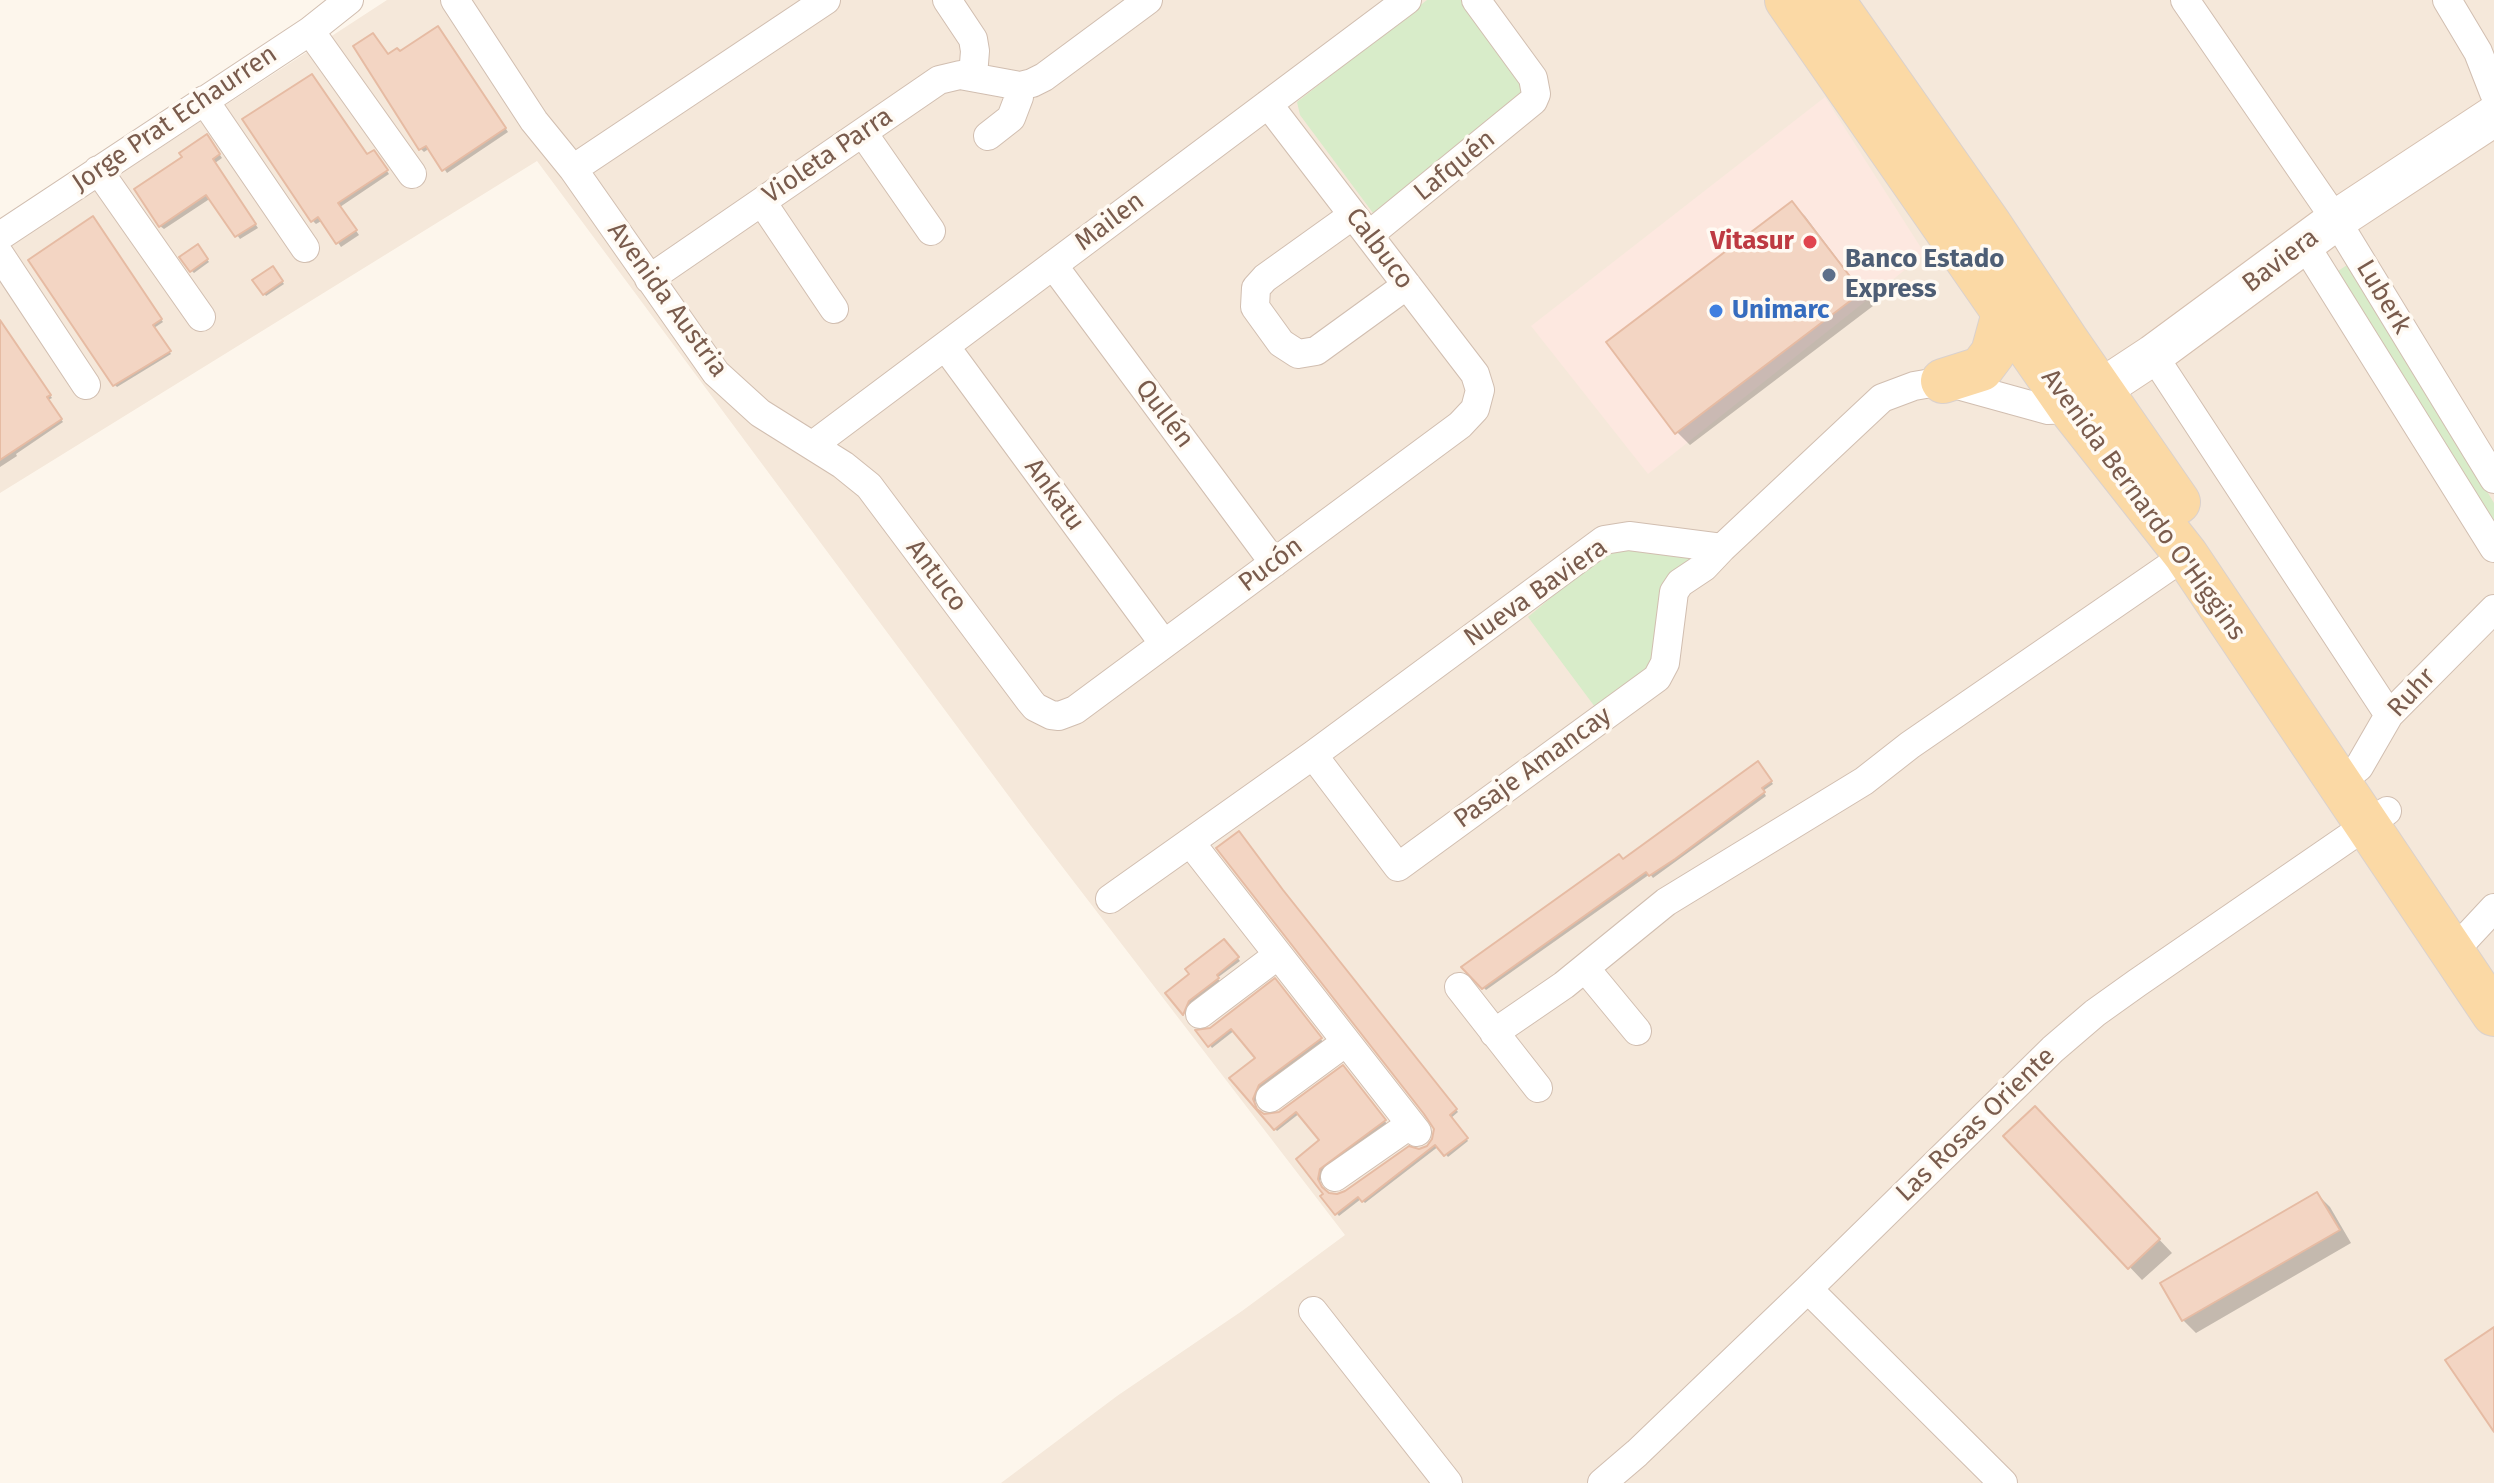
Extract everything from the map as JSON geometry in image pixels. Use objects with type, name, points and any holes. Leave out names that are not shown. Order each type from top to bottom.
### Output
[{"type":"main road","name":"Avenida Bernardo O'Higgins","points":[[1787,0],[1989,224],[2086,399],[2186,555],[2349,775]]},
{"type":"main road","name":"Avenida Bernardo O'Higgins","points":[[1832,0],[1885,107],[2004,313],[2086,399],[2377,818],[2478,940],[2494,1014]]},
{"type":"main road","points":[[1943,381],[1981,369],[1993,353],[2004,313]]},
{"type":"street","name":"Jorge Prat Echaurren","points":[[0,236],[310,31],[349,0]]},
{"type":"street","name":"Avenida Austria","points":[[455,0],[534,121],[573,169],[716,373],[760,413],[813,445]]},
{"type":"street","name":"Avenida Austria","points":[[478,0],[550,113],[573,169]]},
{"type":"street","points":[[573,169],[826,0]]},
{"type":"street","points":[[947,0],[973,39],[973,76]]},
{"type":"street","points":[[988,136],[1011,118],[1020,86],[1044,77],[1117,9],[1148,0]]},
{"type":"street","name":"Mailen","points":[[813,445],[1407,0]]},
{"type":"street","name":"Lafquén","points":[[1407,285],[1316,351],[1304,354],[1285,348],[1258,313],[1253,301],[1256,288],[1265,278],[1361,225],[1528,107],[1536,94],[1533,78],[1476,0]]},
{"type":"street","name":"Luberk","points":[[2185,0],[2336,220],[2494,479]]},
{"type":"street","points":[[2447,0],[2478,52],[2494,93]]},
{"type":"street","points":[[310,31],[412,174]]},
{"type":"street","name":"Violeta Parra","points":[[649,279],[939,80],[960,75],[1020,86]]},
{"type":"street","points":[[204,100],[305,248]]},
{"type":"street","name":"Calbuco","points":[[1268,104],[1475,374],[1480,390],[1479,399]]},
{"type":"street","name":"Baviera","points":[[2086,399],[2153,355],[2336,220],[2494,116]]},
{"type":"street","points":[[863,133],[931,231]]},
{"type":"street","points":[[98,170],[201,317]]},
{"type":"street","points":[[762,202],[834,309]]},
{"type":"street","name":"Luberk","points":[[2305,245],[2494,548]]},
{"type":"street","points":[[0,255],[86,385]]},
{"type":"street","name":"Qullén","points":[[1053,265],[1274,563]]},
{"type":"street","name":"Ankatu","points":[[945,346],[1164,644]]},
{"type":"street","points":[[2153,355],[2389,715]]},
{"type":"street","points":[[1722,548],[1882,398],[1914,386],[1943,381],[2048,410],[2086,399]]},
{"type":"street","name":"Pucón","points":[[1051,715],[1059,716],[1075,710],[1469,418],[1479,399]]},
{"type":"street","name":"Antuco","points":[[813,445],[869,486],[1030,701],[1051,715]]},
{"type":"street","name":"Nueva Baviera","points":[[1110,899],[1313,755],[1604,540],[1629,536],[1722,548]]},
{"type":"street","name":"Pasaje Amancay","points":[[1313,755],[1398,867],[1657,678],[1665,663],[1674,592],[1680,583],[1704,567],[1722,548]]},
{"type":"street","points":[[1494,1033],[1585,968],[1666,902],[1864,781],[1910,745],[2186,555]]},
{"type":"street","name":"Ruhr","points":[[2349,775],[2389,715],[2494,609]]},
{"type":"street","name":"Las Rosas Oriente","points":[[1602,1483],[1808,1289],[2053,1049],[2095,1013],[2377,818]]},
{"type":"street","points":[[1190,842],[1414,1128],[1335,1177]]},
{"type":"street","points":[[1200,1014],[1278,955]]},
{"type":"street","points":[[1585,968],[1637,1031]]},
{"type":"street","points":[[1459,987],[1538,1088]]},
{"type":"street","points":[[1270,1098],[1346,1042]]},
{"type":"street","points":[[1808,1289],[2003,1483]]},
{"type":"street","points":[[1313,1311],[1448,1483]]},
{"type":"shaded area","points":[[387,0],[2494,0],[2494,1483],[1001,1483],[1117,1396],[1242,1311],[1345,1235],[1031,826],[537,161],[0,493],[0,252]]},
{"type":"shaded area","points":[[1825,97],[1925,254],[1648,474],[1531,326]]},
{"type":"green space","points":[[1427,0],[1463,0],[1526,86],[1521,98],[1373,213],[1300,115],[1297,102]]},
{"type":"green space","points":[[2350,263],[2494,503],[2494,538],[2332,275]]},
{"type":"green space","points":[[1627,546],[1696,558],[1651,669],[1595,707],[1528,617],[1599,557]]},
{"type":"building","points":[[438,26],[506,128],[442,171],[426,146],[419,150],[353,46],[373,33],[388,54],[397,48],[400,51]]},
{"type":"building","points":[[312,74],[367,154],[374,150],[388,170],[338,203],[357,230],[336,244],[318,217],[311,222],[242,119]]},
{"type":"building","points":[[207,134],[220,154],[213,159],[256,224],[235,237],[206,195],[159,227],[134,189],[182,157],[179,153]]},
{"type":"building","points":[[1792,201],[1862,292],[1675,434],[1606,342]]},
{"type":"building","points":[[93,216],[162,319],[153,325],[171,351],[113,386],[28,260]]},
{"type":"building","points":[[198,244],[208,259],[190,272],[179,257]]},
{"type":"building","points":[[273,266],[283,281],[263,295],[252,280]]},
{"type":"building","points":[[0,320],[51,395],[47,397],[62,419],[0,460]]},
{"type":"building","points":[[1758,761],[1772,781],[1762,788],[1765,792],[1675,859],[1649,876],[1646,872],[1482,989],[1461,967],[1619,854],[1623,859]]},
{"type":"building","points":[[1239,831],[1457,1109],[1450,1115],[1468,1138],[1444,1156],[1435,1145],[1362,1202],[1358,1197],[1335,1215],[1296,1159],[1319,1140],[1296,1112],[1274,1130],[1229,1078],[1255,1058],[1231,1029],[1208,1047],[1195,1030],[1210,1028],[1275,978],[1322,1038],[1259,1085],[1253,1099],[1257,1109],[1264,1114],[1279,1112],[1343,1065],[1386,1120],[1320,1169],[1318,1179],[1329,1193],[1345,1191],[1409,1146],[1419,1149],[1427,1146],[1434,1129],[1216,848]]},
{"type":"building","points":[[1224,939],[1239,957],[1217,975],[1219,978],[1189,1001],[1183,1015],[1165,993],[1189,974],[1185,969]]},
{"type":"building","points":[[2035,1106],[2160,1239],[2128,1269],[2003,1136]]},
{"type":"building","points":[[2317,1192],[2340,1230],[2182,1321],[2160,1283]]},
{"type":"building","points":[[2494,1327],[2494,1432],[2445,1360]]},
{"type":"place","name":"Vitasur","points":[[1810,242]]},
{"type":"place","name":"Banco Estado Express","points":[[1829,275]]},
{"type":"place","name":"Unimarc","points":[[1716,311]]}]
